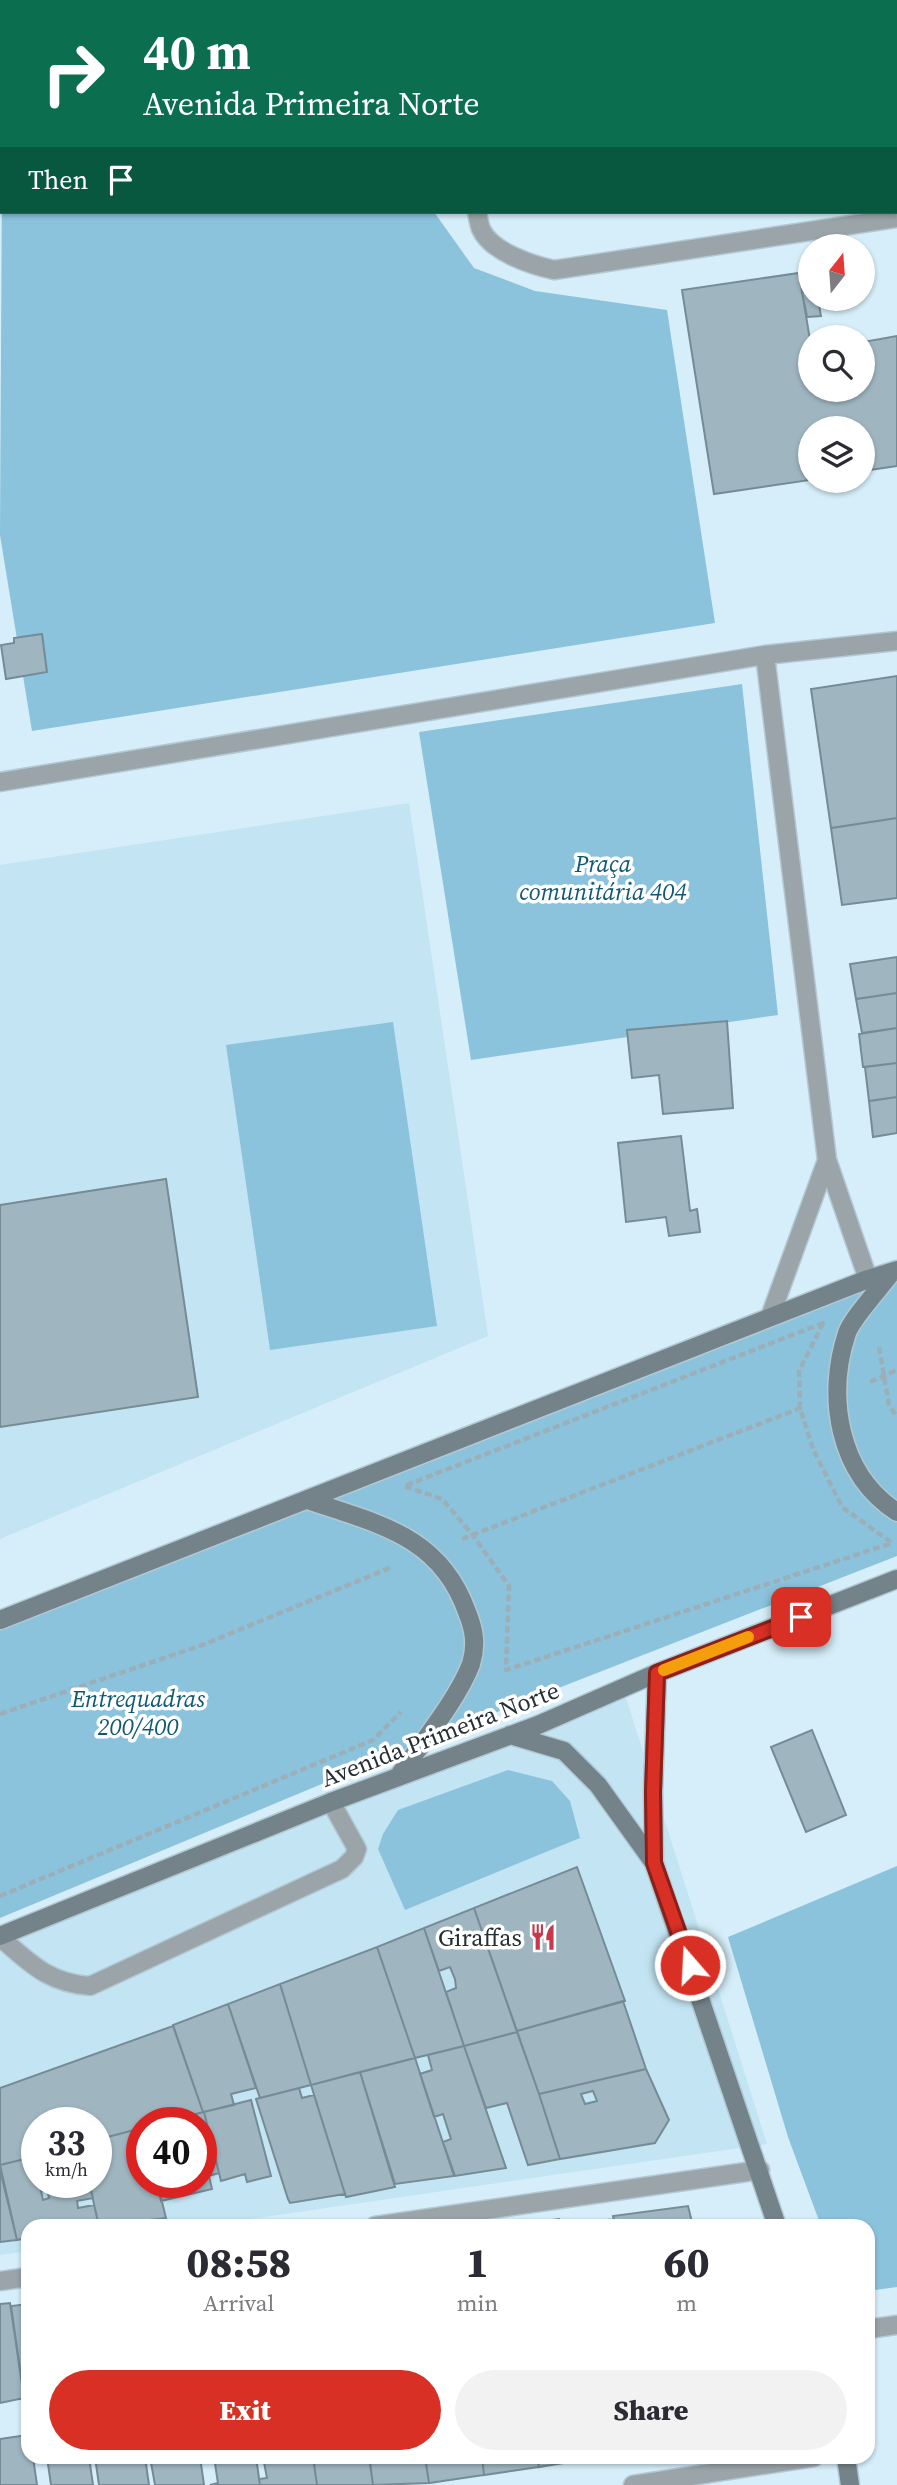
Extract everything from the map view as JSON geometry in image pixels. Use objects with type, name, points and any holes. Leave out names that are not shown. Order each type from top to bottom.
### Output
[{"type":"main road","points":[[0,1620],[770,1317],[895,1271]]},
{"type":"main road","points":[[895,1271],[848,1330],[837,1397],[840,1433],[858,1474],[882,1503],[897,1512]]},
{"type":"main road","points":[[308,1500],[399,1532],[432,1554],[460,1591],[475,1634],[471,1662],[459,1689],[398,1777]]},
{"type":"main road","name":"Avenida Primeira Norte","points":[[0,1936],[331,1802],[510,1735],[657,1673],[897,1579]]},
{"type":"main road","points":[[654,1863],[653,1792],[657,1673]]},
{"type":"main road","points":[[510,1735],[564,1751],[597,1785],[654,1863],[775,2219]]},
{"type":"main road","points":[[847,2464],[850,2485]]},
{"type":"street","points":[[478,214],[482,231],[499,247],[527,264],[554,270],[897,218]]},
{"type":"street","points":[[0,782],[765,655],[897,641]]},
{"type":"street","points":[[765,655],[827,1160],[868,1279]]},
{"type":"street","points":[[770,1317],[827,1160]]},
{"type":"street","points":[[0,1936],[45,1975],[69,1985],[90,1986],[342,1869],[354,1857],[357,1849],[331,1802]]},
{"type":"street","points":[[422,2219],[760,2170]]},
{"type":"street","points":[[0,2281],[21,2278]]},
{"type":"street","points":[[875,2328],[897,2325]]},
{"type":"street","points":[[633,2485],[769,2464]]},
{"type":"path","points":[[823,1322],[799,1371],[800,1408],[813,1449],[842,1507],[892,1544],[506,1670],[509,1586],[472,1534],[442,1499],[404,1486],[823,1322]]},
{"type":"path","points":[[877,1334],[889,1405],[897,1417]]},
{"type":"path","points":[[0,1896],[373,1740],[409,1703]]},
{"type":"shaded area","points":[[409,803],[488,1336],[0,1539],[0,865]]},
{"type":"shaded area","points":[[621,1682],[767,2144],[250,2219],[21,2219],[21,2252],[0,2255],[0,1925]]},
{"type":"green space","points":[[2,214],[435,214],[474,268],[535,291],[667,310],[715,623],[32,731],[0,535]]},
{"type":"green space","name":"Praça comunitária 404","points":[[742,684],[778,1015],[471,1060],[419,732]]},
{"type":"green space","points":[[393,1022],[437,1326],[270,1350],[226,1045]]},
{"type":"green space","name":"Entrequadras 200/400","points":[[897,1262],[897,1556],[461,1726],[0,1918],[0,1618]]},
{"type":"green space","points":[[508,1770],[552,1781],[570,1801],[580,1838],[405,1910],[378,1849],[383,1834],[398,1810]]},
{"type":"green space","points":[[897,1866],[897,2287],[875,2290],[875,2219],[818,2219],[788,2137],[728,1937]]},
{"type":"building","points":[[798,273],[798,312],[805,312],[808,325],[798,325],[798,402],[875,402],[875,340],[897,336],[897,466],[875,469],[875,416],[798,416],[798,482],[714,494],[682,290]]},
{"type":"building","points":[[806,312],[820,312],[821,316],[807,317]]},
{"type":"building","points":[[42,634],[47,672],[6,679],[1,645],[14,643],[14,638]]},
{"type":"building","points":[[897,676],[897,818],[831,828],[811,689]]},
{"type":"building","points":[[897,818],[897,898],[842,905],[831,828]]},
{"type":"building","points":[[897,957],[897,993],[856,999],[850,964]]},
{"type":"building","points":[[897,993],[897,1028],[862,1033],[856,999]]},
{"type":"building","points":[[727,1021],[733,1108],[663,1114],[659,1075],[632,1078],[627,1030]]},
{"type":"building","points":[[897,1028],[897,1063],[863,1067],[859,1034]]},
{"type":"building","points":[[897,1063],[897,1097],[869,1101],[865,1067]]},
{"type":"building","points":[[897,1097],[897,1133],[873,1137],[869,1101]]},
{"type":"building","points":[[681,1136],[690,1211],[697,1209],[700,1232],[669,1236],[666,1217],[626,1222],[618,1143]]},
{"type":"building","points":[[166,1179],[198,1397],[0,1427],[0,1205]]},
{"type":"building","points":[[812,1730],[846,1815],[806,1832],[771,1747]]},
{"type":"building","name":"Giraffas","points":[[577,1867],[625,2001],[517,2031],[474,1908]]},
{"type":"building","points":[[474,1908],[517,2032],[464,2046],[446,1992],[456,1988],[455,1979],[450,1967],[439,1971],[424,1928]]},
{"type":"building","points":[[424,1928],[464,2046],[415,2058],[377,1947]]},
{"type":"building","points":[[377,1947],[415,2058],[311,2085],[280,1984]]},
{"type":"building","points":[[280,1984],[311,2085],[260,2098],[228,2004]]},
{"type":"building","points":[[623,2001],[646,2069],[539,2094],[517,2031]]},
{"type":"building","points":[[228,2004],[256,2088],[231,2094],[234,2105],[217,2109],[201,2107],[173,2025]]},
{"type":"building","points":[[173,2026],[201,2107],[126,2107],[126,2132],[112,2136],[112,2107],[21,2107],[21,2160],[0,2165],[0,2088]]},
{"type":"building","points":[[517,2032],[560,2159],[528,2165],[507,2103],[486,2108],[464,2046]]},
{"type":"building","points":[[464,2046],[506,2168],[455,2176],[443,2142],[451,2139],[443,2114],[434,2117],[420,2074],[432,2070],[428,2055]]},
{"type":"building","points":[[415,2058],[454,2176],[395,2184],[360,2072]]},
{"type":"building","points":[[646,2069],[669,2120],[655,2143],[560,2159],[539,2094]],"holes":[[[593,2091],[597,2101],[585,2104],[581,2094]]]},
{"type":"building","points":[[360,2072],[395,2187],[346,2197],[311,2085]]},
{"type":"building","points":[[299,2088],[302,2098],[314,2095],[345,2194],[290,2203],[288,2199],[256,2099]]},
{"type":"building","points":[[251,2100],[271,2176],[247,2182],[245,2174],[221,2181],[217,2165],[217,2109]]},
{"type":"building","points":[[126,2132],[126,2198],[161,2198],[166,2218],[97,2219],[93,2198],[112,2198],[112,2136]]},
{"type":"building","points":[[21,2160],[21,2198],[93,2198],[77,2201],[78,2208],[94,2205],[97,2219],[21,2219],[21,2239],[17,2240],[0,2165]]},
{"type":"building","points":[[0,2170],[17,2240],[0,2242]]},
{"type":"building","points":[[688,2206],[691,2219],[614,2219],[613,2216]]},
{"type":"building","points":[[10,2303],[21,2378],[21,2399],[0,2403],[0,2304]]},
{"type":"building","points":[[21,2305],[21,2375],[11,2306]]},
{"type":"building","points":[[21,2436],[21,2464],[34,2464],[37,2485],[0,2485],[0,2439]]},
{"type":"building","points":[[48,2464],[90,2464],[93,2485],[51,2485]]},
{"type":"building","points":[[96,2464],[146,2464],[149,2485],[99,2485]]},
{"type":"building","points":[[151,2464],[201,2464],[204,2485],[155,2485]]},
{"type":"building","points":[[215,2464],[257,2464],[260,2485],[210,2485],[218,2483]]},
{"type":"building","points":[[264,2464],[314,2464],[317,2485],[260,2485],[259,2479],[267,2478]]},
{"type":"building","points":[[314,2464],[370,2464],[373,2485],[317,2485]]},
{"type":"building","points":[[370,2464],[426,2464],[429,2483],[373,2485]]},
{"type":"building","points":[[426,2464],[483,2464],[484,2475],[429,2483]]},
{"type":"building","points":[[483,2464],[538,2464],[539,2467],[484,2475]]},
{"type":"slow traffic","points":[[664,1670],[748,1637]]},
{"type":"place","name":"Giraffas","points":[[543,1937]]},
{"type":"route","points":[[690,1965],[654,1863],[653,1792],[657,1673],[801,1617]]}]
